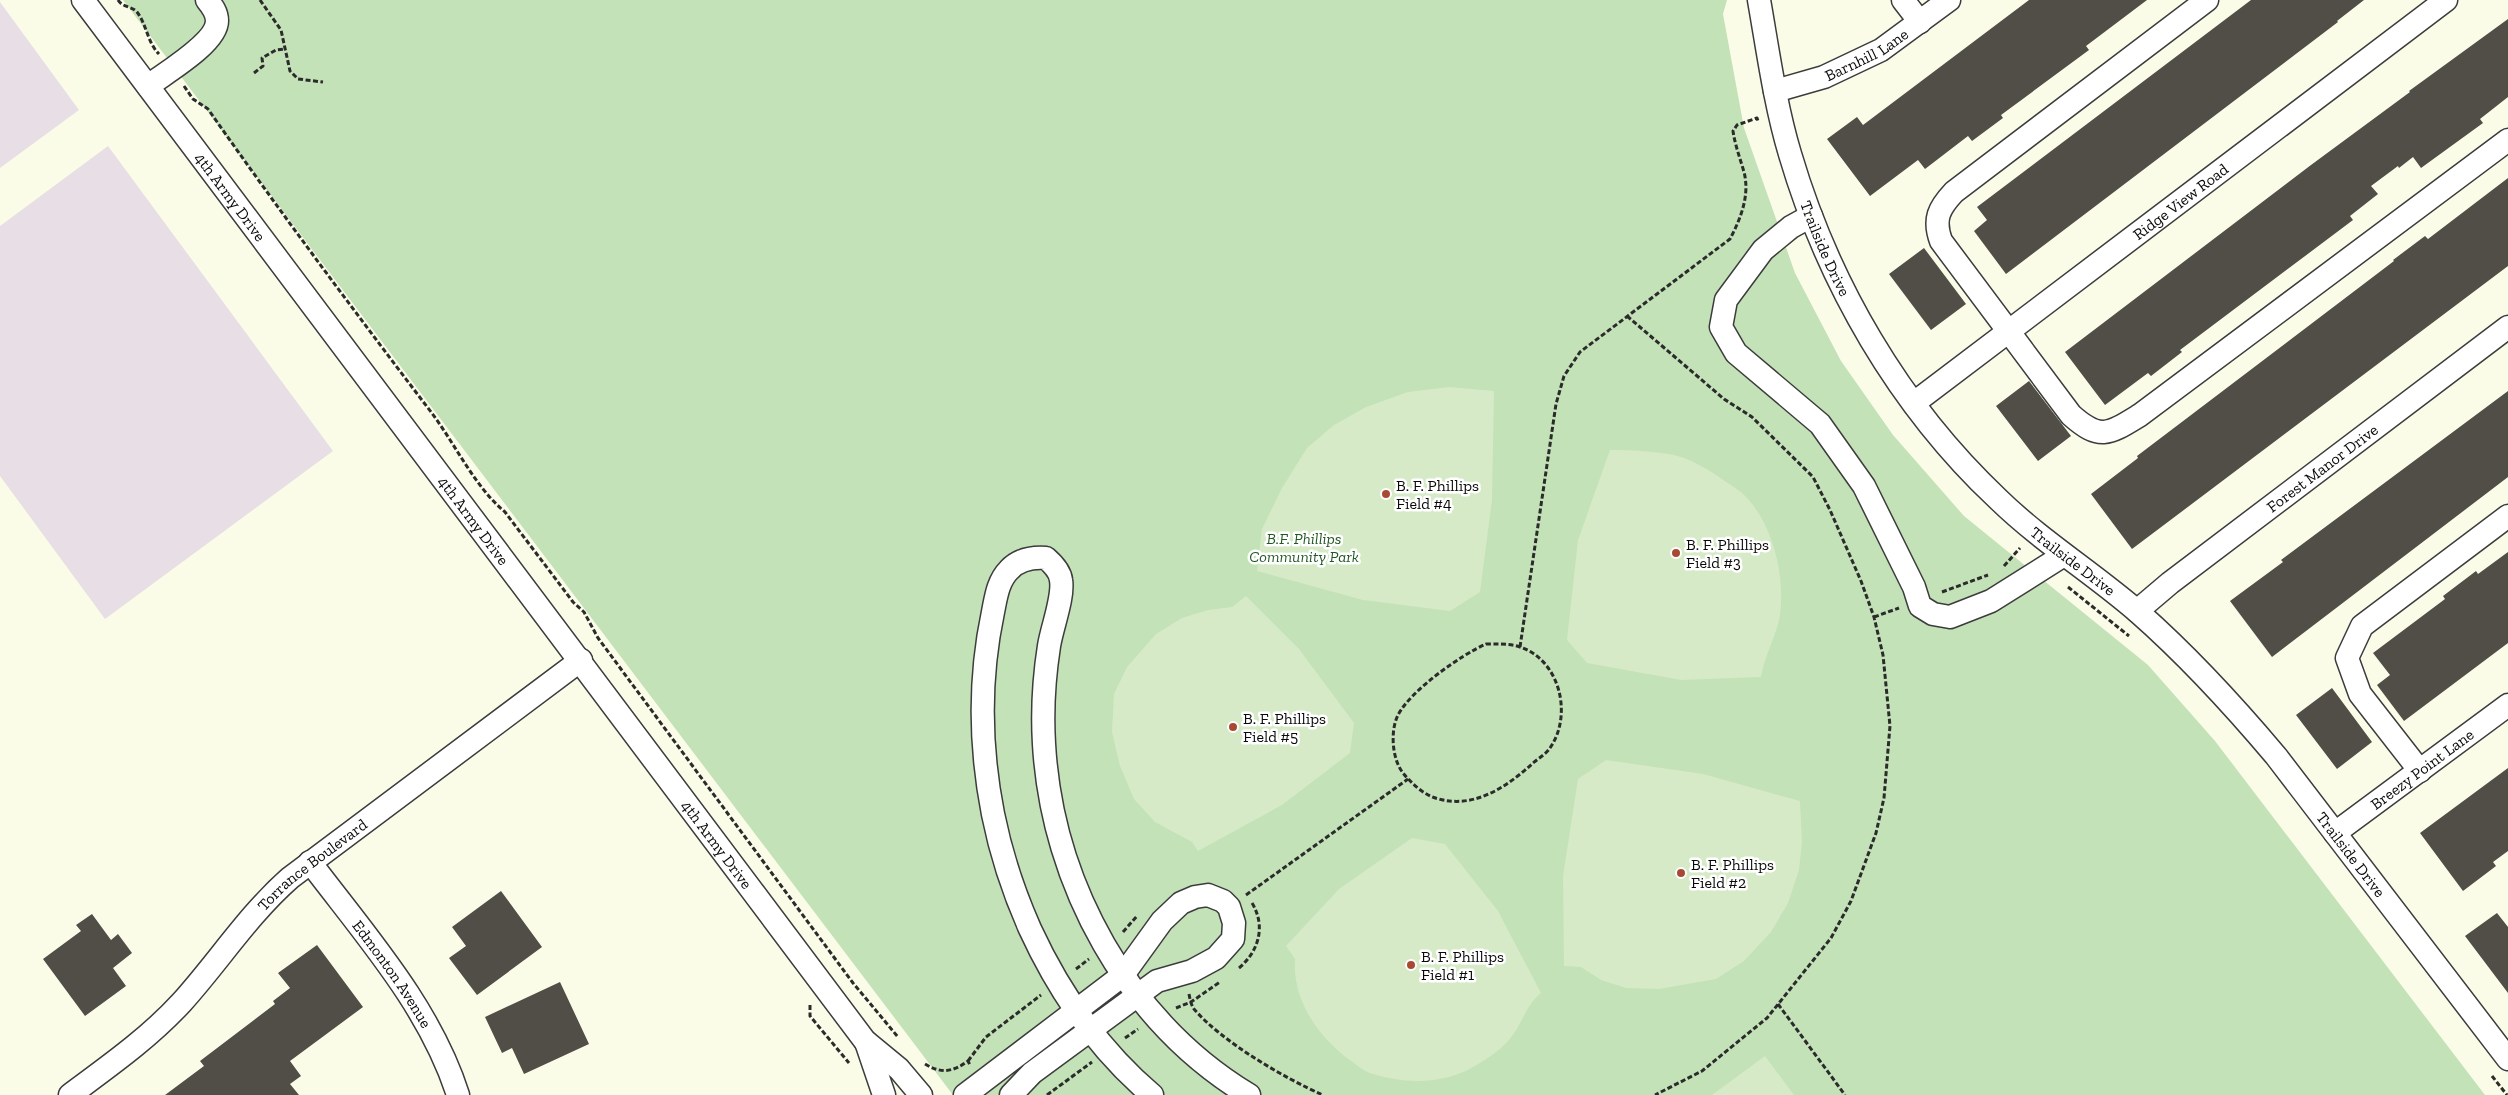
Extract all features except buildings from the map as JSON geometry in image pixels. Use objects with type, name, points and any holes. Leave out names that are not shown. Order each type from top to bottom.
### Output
[{"type":"street","name":"4th Army Drive","points":[[83,0],[865,1041],[899,1069],[921,1095]]},
{"type":"street","points":[[148,86],[209,40],[217,22],[215,10],[207,0]]},
{"type":"street","name":"Trailside Drive","points":[[1759,0],[1775,91],[1789,153],[1811,216],[1833,270],[1884,363],[1962,462],[1996,498],[2032,531],[2137,612],[2237,710],[2276,756],[2508,1059]]},
{"type":"street","points":[[1903,0],[1920,22]]},
{"type":"street","name":"Barnhill Lane","points":[[1775,91],[1824,77],[1881,50],[1949,0]]},
{"type":"street","points":[[2208,0],[1954,192],[1944,203],[1938,217],[1936,229],[1941,241],[2071,415],[2087,429],[2099,433],[2116,429],[2148,409],[2508,140]]},
{"type":"street","name":"Ridge View Road","points":[[1914,403],[2446,0]]},
{"type":"street","points":[[1811,216],[1791,227],[1763,250],[1726,300],[1721,327],[1736,353],[1820,424],[1864,486],[1920,606],[1932,614],[1950,617],[1991,601],[2064,555]]},
{"type":"street","name":"Forest Manor Drive","points":[[2137,612],[2178,577],[2508,327]]},
{"type":"street","points":[[2420,771],[2360,694],[2347,658],[2362,626],[2508,516]]},
{"type":"street","points":[[1152,1095],[1112,1057],[1076,1012],[1041,951],[1015,892],[1003,854],[987,775],[983,700],[990,625],[997,588],[1010,569],[1023,560],[1034,557],[1046,558],[1061,578],[1062,588],[1049,646],[1044,705],[1046,764],[1055,822],[1079,896],[1096,931],[1123,975],[1167,1030],[1192,1055],[1249,1095]]},
{"type":"street","name":"Torrance Boulevard","points":[[70,1095],[132,1048],[170,1014],[253,914],[277,889],[310,862],[580,660]]},
{"type":"street","name":"Breezy Point Lane","points":[[2335,833],[2508,705]]},
{"type":"street","name":"Edmonton Avenue","points":[[310,862],[420,1012],[441,1051],[458,1095]]},
{"type":"street","points":[[974,1089],[1123,975],[1162,921],[1188,899],[1208,895],[1223,901],[1228,907],[1234,923],[1233,939],[1229,946],[1209,962],[1182,974],[1161,979],[1032,1073],[1011,1095]]},
{"type":"street","name":"4th Army Drive","points":[[865,1041],[884,1095]]},
{"type":"path","points":[[118,0],[121,5],[135,10],[142,19],[150,45],[171,68],[193,99],[208,109],[351,308],[440,425],[492,501],[505,512],[573,602],[584,612],[598,638],[853,983],[901,1041]]},
{"type":"path","points":[[260,0],[281,30],[290,71],[298,79],[323,82]]},
{"type":"path","points":[[254,74],[263,66],[262,58],[267,54],[286,49]]},
{"type":"path","points":[[1520,647],[1556,404],[1564,376],[1580,352],[1730,238],[1741,218],[1746,196],[1744,174],[1734,145],[1733,131],[1737,125],[1757,118],[1759,127]]},
{"type":"path","points":[[1627,316],[1724,399],[1752,417],[1812,477],[1830,510],[1861,581],[1874,617],[1883,655],[1890,726],[1884,798],[1876,833],[1851,901],[1831,938],[1767,1018],[1702,1071],[1655,1095]]},
{"type":"path","points":[[2013,542],[2136,642]]},
{"type":"path","points":[[1999,570],[2020,548]]},
{"type":"path","points":[[1874,617],[1991,574]]},
{"type":"path","points":[[1486,644],[1520,647],[1538,657],[1554,677],[1561,694],[1562,716],[1558,732],[1550,749],[1510,784],[1465,802],[1450,802],[1430,797],[1408,779],[1398,767],[1394,749],[1398,715],[1411,698],[1465,653],[1486,644]]},
{"type":"path","points":[[1228,907],[1408,779]]},
{"type":"path","points":[[1182,974],[1192,1007],[1216,1028],[1266,1065],[1323,1095]]},
{"type":"path","points":[[1778,1004],[1845,1095]]},
{"type":"path","points":[[810,1016],[851,1065]]},
{"type":"path","points":[[920,1061],[944,1072],[957,1069],[968,1062],[974,1089]]},
{"type":"path","points":[[2489,1072],[2507,1095]]},
{"type":"shaded area","points":[[0,2],[79,110],[0,168]]},
{"type":"shaded area","points":[[108,146],[333,451],[105,619],[0,476],[0,226]]},
{"type":"green space","name":"B.F. Phillips Community Park","points":[[123,0],[1727,0],[1723,14],[1744,128],[1795,273],[1841,361],[1893,435],[1964,516],[2148,665],[2215,741],[2485,1095],[953,1095]]},
{"type":"green space","name":"B. F. Phillips Field #4","points":[[1449,387],[1494,391],[1492,500],[1480,592],[1450,611],[1363,600],[1257,571],[1262,529],[1282,488],[1307,448],[1334,425],[1366,407],[1408,392]]},
{"type":"green space","name":"B. F. Phillips Field #3","points":[[1610,450],[1674,455],[1692,461],[1741,492],[1760,515],[1773,544],[1780,574],[1781,589],[1778,624],[1761,677],[1681,680],[1587,663],[1567,640],[1578,540]]},
{"type":"green space","name":"B. F. Phillips Field #5","points":[[1246,596],[1299,649],[1354,723],[1350,753],[1282,805],[1198,851],[1192,842],[1155,822],[1134,799],[1120,766],[1112,732],[1114,694],[1127,667],[1156,634],[1182,618],[1208,610],[1232,607]]},
{"type":"green space","name":"B. F. Phillips Field #2","points":[[1606,760],[1703,774],[1800,801],[1802,842],[1799,870],[1788,903],[1771,932],[1744,961],[1716,979],[1659,989],[1626,988],[1601,980],[1581,967],[1564,966],[1563,876],[1578,779]]},
{"type":"green space","name":"B. F. Phillips Field #1","points":[[1412,838],[1445,844],[1498,911],[1541,993],[1530,1005],[1514,1033],[1493,1055],[1461,1073],[1435,1080],[1422,1081],[1383,1077],[1368,1072],[1330,1043],[1303,1004],[1295,975],[1295,959],[1286,946],[1339,889]]},
{"type":"green space","points":[[1765,1056],[1794,1095],[1712,1095]]},
{"type":"place","name":"B. F. Phillips Field #4","points":[[1386,494]]},
{"type":"place","name":"B. F. Phillips Field #3","points":[[1676,553]]},
{"type":"place","name":"B. F. Phillips Field #5","points":[[1233,727]]},
{"type":"place","name":"B. F. Phillips Field #2","points":[[1681,873]]},
{"type":"place","name":"B. F. Phillips Field #1","points":[[1411,965]]}]
